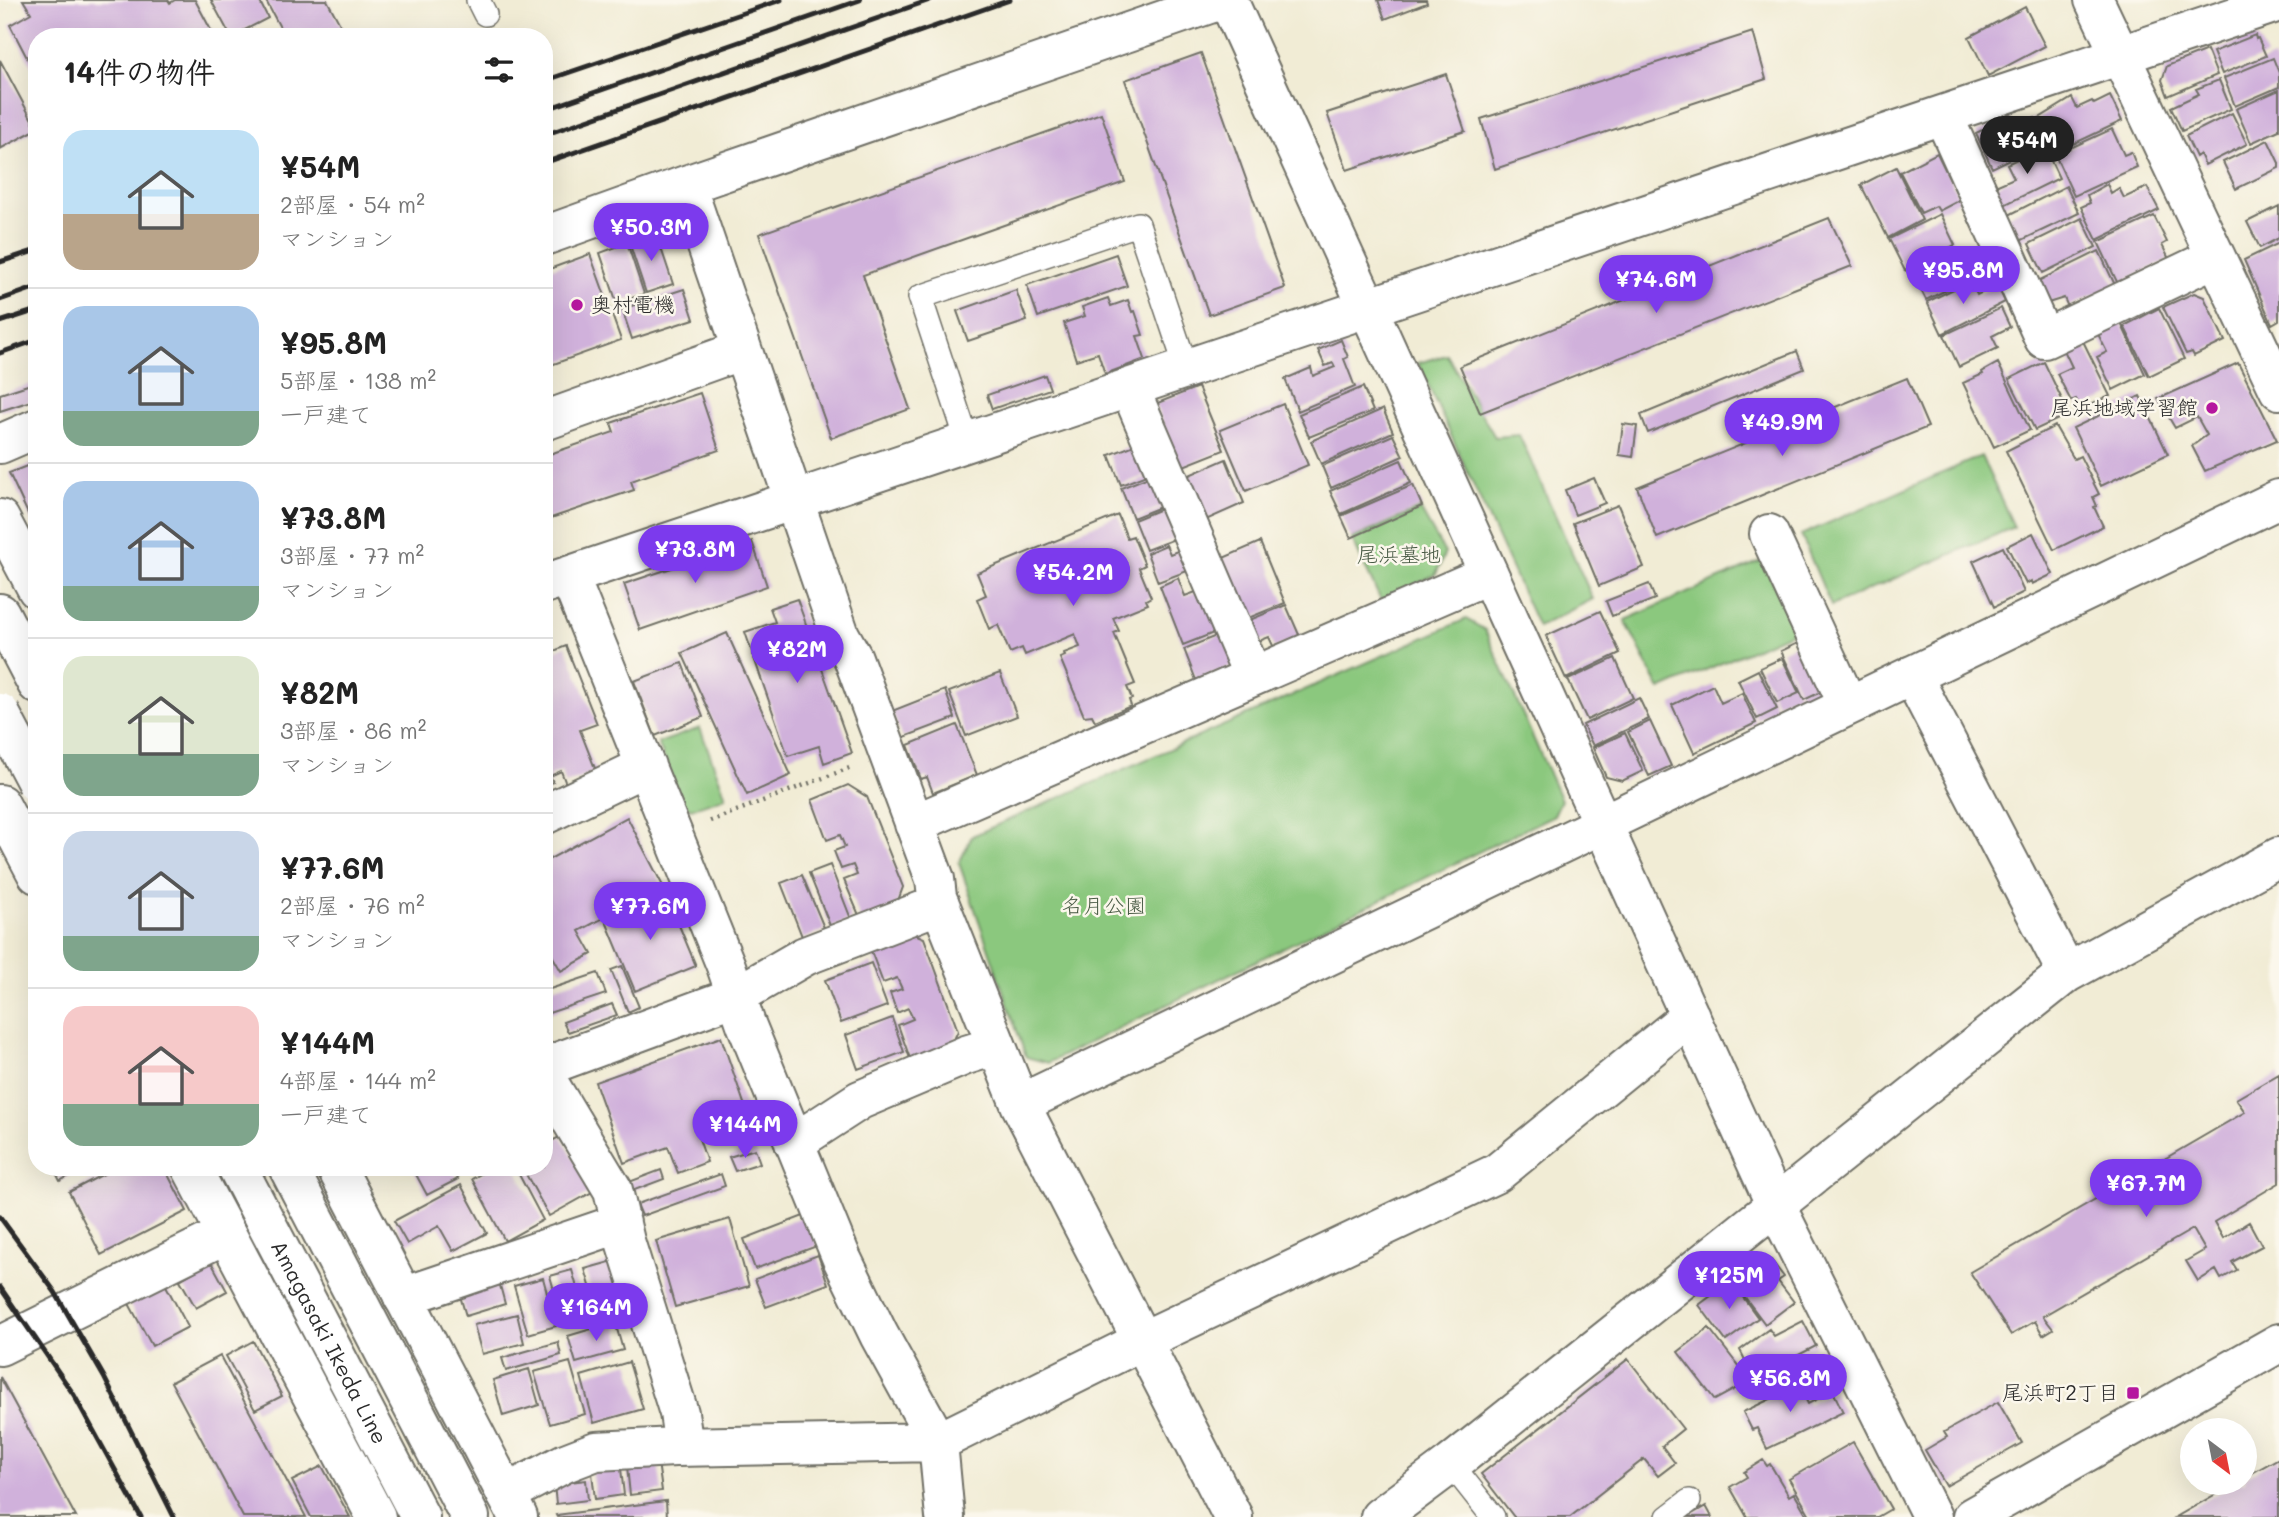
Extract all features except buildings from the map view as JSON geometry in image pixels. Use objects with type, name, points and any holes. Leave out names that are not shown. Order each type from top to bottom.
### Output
[{"type":"street","points":[[553,233],[1221,0]]},
{"type":"street","points":[[1228,0],[1776,1206],[1932,1517]]},
{"type":"street","points":[[2094,0],[2279,390]]},
{"type":"street","points":[[945,1517],[937,1442],[854,1284],[794,1143],[646,766],[557,580],[2120,56],[2276,11]]},
{"type":"street","points":[[1943,115],[2044,339],[2216,257]]},
{"type":"street","points":[[686,185],[840,635],[853,658],[935,879],[940,904],[995,1046],[1020,1104],[1233,1517]]},
{"type":"street","points":[[553,418],[742,350]]},
{"type":"street","points":[[1130,389],[1253,676]]},
{"type":"street","points":[[0,444],[28,432]]},
{"type":"street","points":[[1020,1104],[2279,499]]},
{"type":"street","points":[[0,519],[28,572]]},
{"type":"street","points":[[1769,534],[1848,705]]},
{"type":"street","points":[[914,824],[1489,573]]},
{"type":"street","points":[[0,613],[28,667]]},
{"type":"street","points":[[1912,675],[2067,973]]},
{"type":"street","points":[[0,713],[28,765]]},
{"type":"street","points":[[553,812],[646,766]]},
{"type":"street","points":[[28,786],[7,795],[0,803],[28,857]]},
{"type":"street","points":[[1380,1517],[1451,1464],[2067,973],[2279,857]]},
{"type":"street","points":[[553,1062],[736,996],[805,956],[940,904]]},
{"type":"street","points":[[341,1176],[512,1506],[584,1454],[596,1451],[937,1442],[1142,1341],[1497,1173],[1689,1016]]},
{"type":"street","points":[[794,1143],[860,1100],[966,1055],[995,1046]]},
{"type":"street","points":[[553,1090],[612,1190],[679,1413],[684,1447]]},
{"type":"street","points":[[196,1176],[376,1517]]},
{"type":"street","name":"Amagasaki Ikeda Line","points":[[242,1176],[420,1517]]},
{"type":"street","name":"Amagasaki Ikeda Line","points":[[293,1176],[470,1517]]},
{"type":"street","points":[[403,1297],[621,1223]]},
{"type":"street","points":[[0,1346],[226,1234]]},
{"type":"street","points":[[1972,1517],[2279,1343]]},
{"type":"lane","points":[[968,443],[920,298],[1138,224],[1186,370]]},
{"type":"lane","points":[[1451,1464],[1493,1517]]},
{"type":"lane","points":[[1668,1517],[1689,1501]]},
{"type":"path","points":[[673,835],[864,762]]},
{"type":"green space","points":[[1447,355],[1495,437],[1519,435],[1593,599],[1538,627],[1418,363]]},
{"type":"green space","points":[[1981,456],[2014,527],[1831,606],[1801,535]]},
{"type":"green space","name":"尾浜墓地","points":[[1420,509],[1445,553],[1436,574],[1381,601],[1352,539]]},
{"type":"green space","points":[[1763,560],[1795,631],[1660,690],[1625,620]]},
{"type":"green space","name":"名月公園","points":[[1466,619],[1485,630],[1561,800],[1554,815],[1048,1063],[1026,1057],[959,863],[972,836]]},
{"type":"green space","points":[[700,728],[726,797],[691,809],[682,803],[658,743]]},
{"type":"railway","points":[[553,78],[781,0]]},
{"type":"railway","points":[[553,107],[860,0]]},
{"type":"railway","points":[[553,132],[930,0]]},
{"type":"railway","points":[[553,160],[1010,0]]},
{"type":"railway","points":[[0,262],[28,253]]},
{"type":"railway","points":[[0,300],[28,290]]},
{"type":"railway","points":[[0,322],[28,313]]},
{"type":"railway","points":[[0,353],[28,343]]},
{"type":"railway","points":[[0,1217],[55,1292],[104,1377],[174,1517]]},
{"type":"railway","points":[[0,1287],[74,1395],[141,1517]]},
{"type":"place","name":"奥村電機","points":[[577,305]]},
{"type":"place","name":"尾浜地域学習館","points":[[2212,408]]},
{"type":"place","name":"尾浜町2丁目","points":[[2133,1393]]}]
